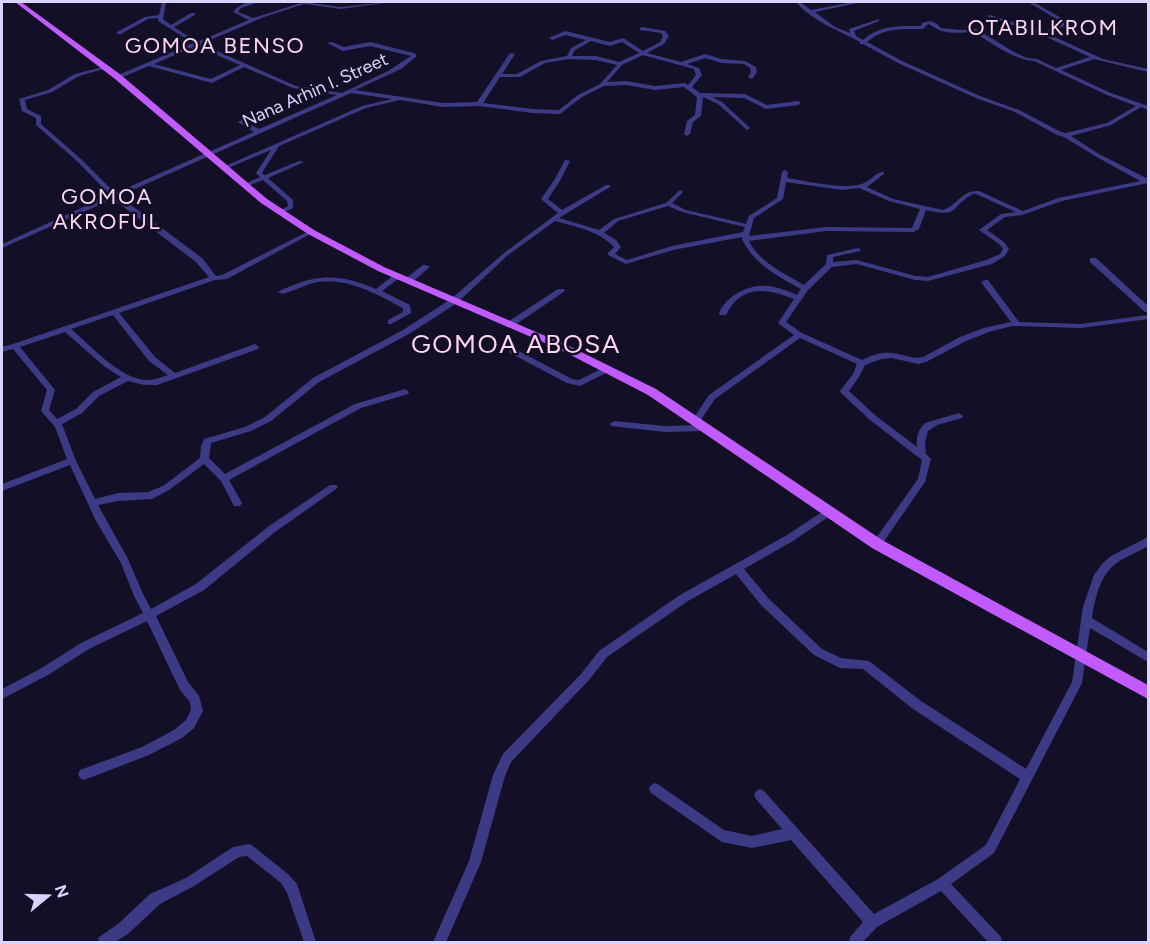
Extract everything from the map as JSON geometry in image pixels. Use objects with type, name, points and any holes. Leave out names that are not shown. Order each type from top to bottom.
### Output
[{"type":"main road","points":[[18,2],[118,77],[245,185],[311,232],[403,278],[565,348],[652,392],[876,544],[1149,692]]},
{"type":"street","points":[[164,2],[160,20],[197,44],[299,89],[344,94]]},
{"type":"street","points":[[253,20],[235,12],[240,7],[257,2]]},
{"type":"street","points":[[118,77],[253,20],[307,2],[341,8],[384,2]]},
{"type":"street","points":[[798,2],[833,28],[862,43],[978,97],[1013,109],[1056,133],[1066,135],[1147,181]]},
{"type":"street","points":[[812,11],[858,2]]},
{"type":"street","points":[[1030,2],[1063,20],[1062,25],[1044,34]]},
{"type":"street","points":[[170,27],[193,14]]},
{"type":"street","points":[[119,33],[136,23],[160,16]]},
{"type":"street","points":[[988,16],[1044,34],[1095,57],[1149,70]]},
{"type":"street","points":[[854,37],[851,30],[877,20]]},
{"type":"street","points":[[862,43],[872,34],[893,26],[923,28],[925,23],[932,23],[939,29],[961,32],[974,30],[1012,53],[1058,69],[1108,94],[1146,106]]},
{"type":"street","points":[[350,91],[448,105],[479,104],[560,112],[580,96],[603,84],[620,64],[662,44],[666,36],[661,31],[642,29]]},
{"type":"street","points":[[552,38],[565,33],[610,44],[623,40],[643,53],[692,66],[699,73],[689,87]]},
{"type":"street","points":[[569,57],[573,49],[591,39]]},
{"type":"street","name":"Nana Arhin I. Street","points":[[2,246],[403,67],[414,55],[370,44],[346,49],[330,43]]},
{"type":"street","points":[[479,104],[512,54]]},
{"type":"street","points":[[681,64],[702,56],[722,61],[742,62],[753,67],[751,77]]},
{"type":"street","points":[[498,75],[518,76],[546,61],[569,57],[596,58],[620,64]]},
{"type":"street","points":[[1058,69],[1095,57]]},
{"type":"street","points":[[148,64],[212,81],[243,65]]},
{"type":"street","points":[[105,67],[75,76],[50,92],[22,99],[24,110],[39,116],[38,124],[80,161],[114,196],[199,260],[213,278]]},
{"type":"street","points":[[603,84],[630,84],[655,88],[681,85],[689,87],[720,103],[747,128]]},
{"type":"street","points":[[702,95],[745,96],[766,107],[798,103]]},
{"type":"street","points":[[687,134],[690,121],[699,115],[702,95]]},
{"type":"street","points":[[226,167],[276,147],[297,134],[364,106],[403,98]]},
{"type":"street","points":[[1066,135],[1109,124],[1146,106]]},
{"type":"street","points":[[258,131],[241,122],[265,110]]},
{"type":"street","points":[[276,147],[259,171],[262,178],[292,204],[280,212]]},
{"type":"street","points":[[562,213],[544,199],[567,161]]},
{"type":"street","points":[[245,185],[301,162]]},
{"type":"street","points":[[863,187],[882,173]]},
{"type":"street","points":[[805,288],[768,266],[750,248],[745,236],[753,214],[780,199],[785,176],[842,188],[863,187],[891,200],[949,212],[974,191],[1023,213]]},
{"type":"street","points":[[862,363],[799,335],[782,323],[805,288],[830,265],[857,262],[921,279],[972,268],[1003,255],[1006,249],[1002,243],[981,229],[999,217],[1023,213],[1056,200],[1147,181]]},
{"type":"street","points":[[93,503],[118,497],[149,496],[166,488],[204,459],[207,441],[248,429],[268,419],[316,380],[406,332],[454,301],[506,254],[562,213],[608,186]]},
{"type":"street","points":[[598,234],[616,220],[668,204],[680,192]]},
{"type":"street","points":[[668,204],[684,211],[747,226]]},
{"type":"street","points":[[554,219],[584,227],[617,243],[618,248],[610,254],[626,262],[672,248],[745,236],[826,229],[914,230],[922,208]]},
{"type":"street","points":[[2,349],[213,278],[230,275],[311,232]]},
{"type":"street","points":[[830,265],[829,256],[858,250]]},
{"type":"street","points":[[1093,260],[1149,310]]},
{"type":"street","points":[[376,292],[426,267]]},
{"type":"street","points":[[282,292],[329,279],[376,292],[408,308],[407,313],[390,322]]},
{"type":"street","points":[[985,282],[1017,324]]},
{"type":"street","points":[[723,313],[725,305],[733,297],[759,289],[776,290],[798,298]]},
{"type":"street","points":[[509,325],[561,291]]},
{"type":"street","points":[[114,312],[152,359],[174,376]]},
{"type":"street","points":[[876,544],[922,480],[927,459],[873,418],[844,391],[862,363],[880,356],[926,359],[971,336],[1017,324],[1081,327],[1149,317]]},
{"type":"street","points":[[65,328],[126,378],[149,383],[255,348]]},
{"type":"street","points":[[695,422],[712,397],[799,335]]},
{"type":"street","points":[[15,346],[51,390],[45,411],[57,423],[72,461],[125,562],[149,615],[158,628],[184,686],[195,700],[197,711],[190,724],[178,734],[145,751],[84,774]]},
{"type":"street","points":[[513,351],[570,381],[580,383],[605,370]]},
{"type":"street","points":[[57,423],[79,411],[92,397],[126,378]]},
{"type":"street","points":[[224,479],[358,406],[405,392]]},
{"type":"street","points":[[922,453],[919,436],[921,431],[926,427],[959,416]]},
{"type":"street","points":[[614,424],[665,429],[705,428]]},
{"type":"street","points":[[204,459],[224,479],[237,503]]},
{"type":"street","points":[[2,488],[72,461]]},
{"type":"street","points":[[2,694],[44,672],[85,646],[200,587],[257,540],[333,487]]},
{"type":"street","points":[[439,942],[475,862],[499,775],[507,758],[571,692],[603,654],[684,598],[790,538],[828,512]]},
{"type":"street","points":[[855,942],[872,922],[942,883],[990,849],[1077,683],[1082,657],[1083,632],[1105,568],[1149,541]]},
{"type":"street","points":[[737,568],[765,602],[818,652],[840,663],[865,664],[917,705],[1028,777]]},
{"type":"street","points":[[1086,620],[1149,657]]},
{"type":"street","points":[[654,789],[722,836],[752,842],[794,833]]},
{"type":"street","points":[[760,795],[872,922]]},
{"type":"street","points":[[104,942],[123,929],[155,898],[190,882],[237,851],[244,849],[249,850],[285,879],[292,889],[310,942]]},
{"type":"street","points":[[942,883],[996,942]]},
{"type":"district","name":"OTABILKROM","points":[[1043,27]]},
{"type":"district","name":"GOMOA BENSO","points":[[215,45]]},
{"type":"district","name":"GOMOA AKROFUL","points":[[107,208]]},
{"type":"district","name":"GOMOA ABOSA","points":[[516,344]]}]
